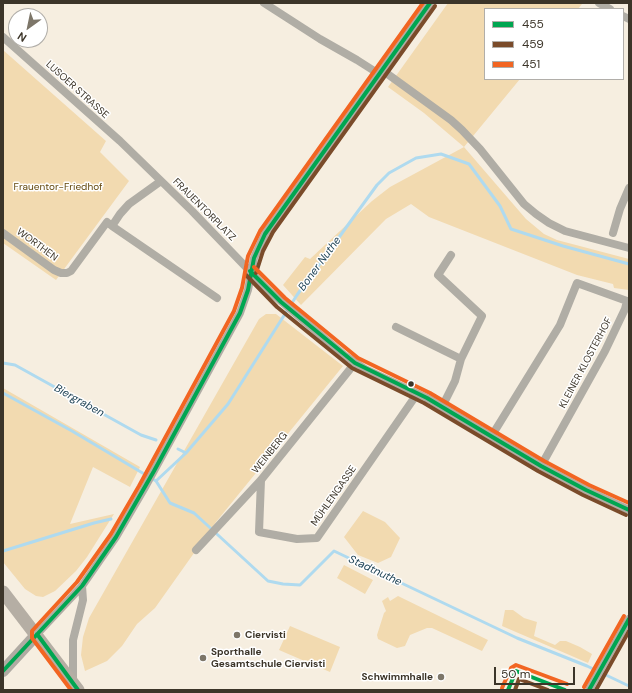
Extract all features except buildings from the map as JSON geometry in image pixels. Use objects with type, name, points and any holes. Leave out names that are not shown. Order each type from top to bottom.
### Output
[{"type":"main road","points":[[3,592],[76,686]]},
{"type":"main road","points":[[3,671],[37,634]]},
{"type":"street","points":[[264,3],[320,39],[380,72],[462,130],[480,149],[524,204],[549,224],[565,231],[629,248]]},
{"type":"street","points":[[37,634],[82,586],[116,537],[144,489],[240,313],[248,290],[250,272],[257,249],[265,234],[430,3]]},
{"type":"street","points":[[599,3],[608,8]]},
{"type":"street","name":"LUSOER STRASSE","points":[[3,37],[120,141]]},
{"type":"street","name":"FRAUENTORPLATZ","points":[[120,141],[192,211],[250,272],[282,302],[355,363],[442,407],[541,466],[586,490],[629,510]]},
{"type":"street","name":"FRAUENTORPLATZ","points":[[110,224],[129,204],[161,181]]},
{"type":"street","points":[[613,233],[620,209],[629,188]]},
{"type":"street","points":[[110,224],[217,298]]},
{"type":"street","name":"WORTHEN","points":[[3,233],[54,270],[61,273],[67,273],[71,271],[110,224]]},
{"type":"street","points":[[442,407],[455,381],[461,359],[482,316],[438,275],[452,255]]},
{"type":"street","name":"KLEINER KLOSTERHOF","points":[[491,437],[560,325],[577,283],[627,302],[606,351],[541,466]]},
{"type":"street","points":[[396,327],[461,359]]},
{"type":"street","name":"WEINBERG","points":[[196,550],[261,480],[355,363]]},
{"type":"street","name":"MÜHLENGASSE","points":[[261,480],[259,532],[297,539],[317,538],[417,394]]},
{"type":"street","points":[[76,686],[73,640],[83,600],[82,586]]},
{"type":"street","points":[[589,690],[629,619]]},
{"type":"green space","points":[[448,3],[582,4],[579,8],[484,8],[484,80],[519,80],[464,147],[424,113],[388,87]]},
{"type":"green space","name":"Frauentor-Friedhof","points":[[3,50],[106,141],[100,152],[129,181],[56,280],[3,243]]},
{"type":"green space","points":[[464,147],[526,219],[544,234],[557,240],[629,259],[629,290],[614,288],[613,284],[577,275],[429,217],[411,204],[386,219],[301,305],[283,285],[305,257],[310,259],[372,201],[390,187]]},
{"type":"green space","points":[[266,314],[276,314],[343,366],[216,522],[155,608],[137,624],[122,646],[107,661],[85,671],[81,655],[83,637],[89,618],[259,319]]},
{"type":"green space","points":[[3,388],[140,467],[130,487],[93,467],[70,524],[114,514],[87,557],[76,571],[55,591],[43,597],[36,596],[25,589],[3,562]]},
{"type":"green space","points":[[363,511],[385,522],[400,538],[391,557],[378,563],[358,555],[344,537]]},
{"type":"green space","points":[[344,565],[373,580],[365,594],[337,578]]},
{"type":"green space","points":[[398,596],[488,640],[482,651],[432,628],[427,628],[410,635],[405,646],[397,648],[378,639],[377,635],[386,611],[382,601],[388,597],[390,601]]},
{"type":"green space","points":[[505,610],[513,610],[524,618],[537,622],[534,636],[555,645],[560,641],[566,641],[592,654],[588,663],[502,626]]},
{"type":"green space","points":[[290,626],[340,647],[330,672],[279,650]]},
{"type":"waterway","name":"Boner Nuthe","points":[[156,481],[186,453],[228,404],[297,295],[377,185],[389,173],[416,158],[441,154],[469,164],[500,206],[511,229],[563,246],[629,264]]},
{"type":"waterway","name":"Biergraben","points":[[3,363],[15,365],[141,435],[156,440]]},
{"type":"waterway","name":"Stadtnuthe","points":[[3,393],[72,431],[156,481],[170,503],[194,513],[268,581],[300,585],[334,551],[517,638],[587,666],[629,686]]},
{"type":"waterway","name":"Biergraben","points":[[178,449],[186,453]]},
{"type":"waterway","points":[[3,551],[111,519]]},
{"type":"transit line","name":"451","points":[[71,690],[32,638],[32,631],[77,582],[111,534],[139,486],[234,311],[242,288],[248,256],[260,231],[423,3]]},
{"type":"transit line","name":"455","points":[[3,671],[82,586],[116,537],[154,471],[240,313],[248,290],[254,258],[265,234],[430,3]]},
{"type":"transit line","name":"459","points":[[256,273],[263,251],[273,232],[435,6]]},
{"type":"transit line","name":"451","points":[[254,267],[285,298],[358,358],[430,393],[544,461],[589,485],[629,503]]},
{"type":"transit line","name":"455","points":[[250,271],[281,302],[355,363],[427,398],[541,466],[586,490],[629,510]]},
{"type":"transit line","name":"459","points":[[246,275],[277,307],[352,368],[424,403],[538,471],[583,495],[626,515]]},
{"type":"transit line","name":"451","points":[[584,687],[624,616]]},
{"type":"transit line","name":"455","points":[[589,690],[629,619]]},
{"type":"transit line","name":"459","points":[[596,690],[629,631]]},
{"type":"transit line","name":"455","points":[[37,634],[78,690]]},
{"type":"transit line","name":"451","points":[[502,688],[511,668],[516,665],[567,684]]},
{"type":"transit line","name":"455","points":[[508,690],[516,671],[565,690]]},
{"type":"transit line","name":"459","points":[[515,690],[519,679],[548,690]]},
{"type":"place","name":"Ciervisti","points":[[237,635]]},
{"type":"place","name":"Sporthalle Gesamtschule Ciervisti","points":[[203,658]]},
{"type":"place","name":"Schwimmhalle","points":[[441,677]]}]
